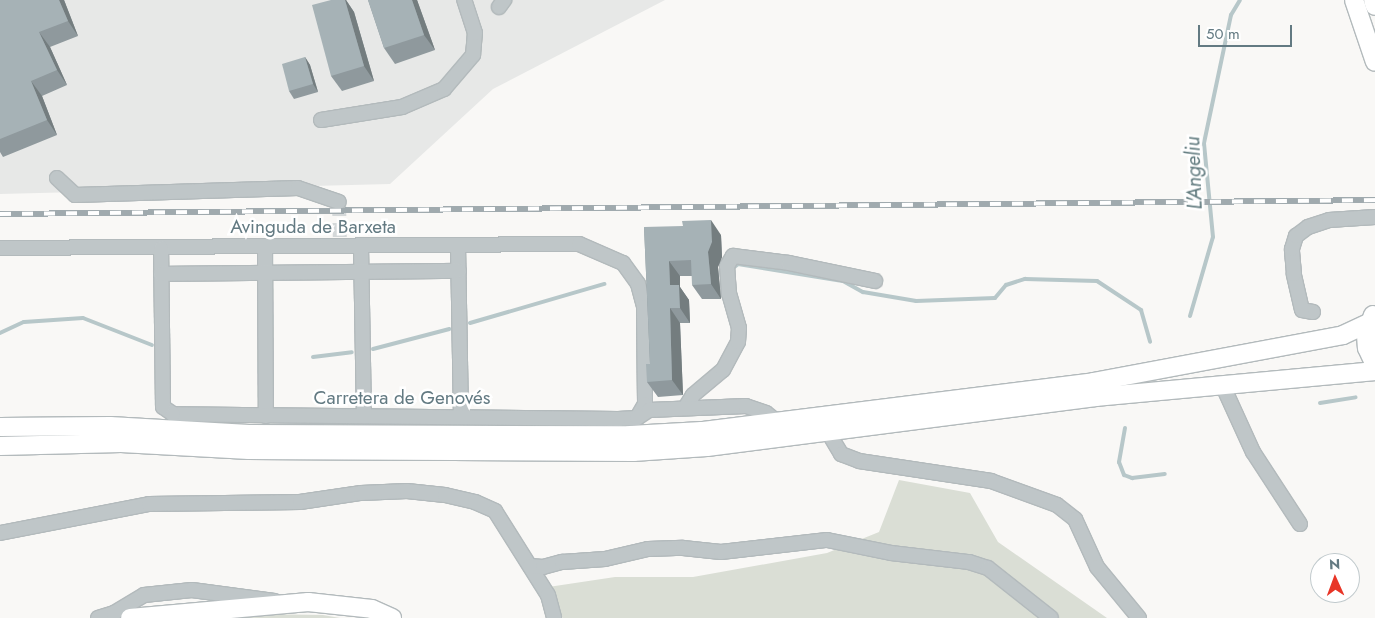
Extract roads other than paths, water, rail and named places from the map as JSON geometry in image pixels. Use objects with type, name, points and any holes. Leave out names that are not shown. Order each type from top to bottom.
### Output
[{"type":"main road","points":[[1354,0],[1375,62]]},
{"type":"main road","points":[[1373,0],[1375,6]]},
{"type":"main road","points":[[1372,317],[1367,348],[1375,365]]},
{"type":"main road","points":[[0,427],[110,426],[249,434],[630,435],[702,431],[1092,382],[1343,335],[1372,317]]},
{"type":"main road","points":[[0,446],[121,443],[249,450],[633,452],[707,447],[1222,384],[1375,371]]},
{"type":"main road","points":[[130,618],[287,603],[356,606],[392,618]]},
{"type":"street","points":[[321,120],[402,107],[444,89],[466,67],[474,50],[475,33],[464,0]]},
{"type":"street","points":[[57,178],[75,195],[298,188],[339,202]]},
{"type":"street","points":[[1314,312],[1302,310],[1296,283],[1292,249],[1296,236],[1308,226],[1329,220],[1375,217]]},
{"type":"street","name":"Avinguda de Barxeta","points":[[0,248],[579,244],[623,262],[638,284],[644,307],[645,404],[637,418]]},
{"type":"street","points":[[458,245],[461,417]]},
{"type":"street","points":[[265,246],[266,416]]},
{"type":"street","points":[[361,246],[364,416]]},
{"type":"street","points":[[161,248],[161,274],[459,271]]},
{"type":"street","points":[[685,408],[693,395],[723,370],[738,342],[739,328],[729,294],[727,266],[733,256],[779,261],[874,281]]},
{"type":"street","name":"Carretera de Genovés","points":[[161,274],[163,407],[166,412],[266,416],[637,418],[649,410],[746,406],[766,413],[777,422]]},
{"type":"street","points":[[1222,384],[1253,452],[1300,524]]},
{"type":"street","points":[[630,435],[637,418]]},
{"type":"street","points":[[828,432],[840,454],[859,460],[991,481],[1057,505],[1075,519],[1097,567],[1138,618]]},
{"type":"street","points":[[0,534],[81,520],[128,507],[170,503],[300,502],[361,493],[407,492],[444,495],[475,502],[495,511],[548,595],[554,618]]},
{"type":"street","points":[[530,566],[543,567],[562,562],[605,559],[648,549],[683,548],[720,552],[827,540],[891,553],[969,562],[988,568],[1051,618]]},
{"type":"street","points":[[98,618],[114,613],[144,595],[192,590],[287,603]]},
{"type":"waterway","name":"L'Angeliu","points":[[1190,316],[1213,237],[1204,143],[1231,15],[1240,0]]},
{"type":"waterway","points":[[732,269],[738,264],[843,281],[863,292],[916,301],[995,298],[1006,285],[1025,279],[1097,281],[1141,310],[1150,342]]},
{"type":"waterway","points":[[470,323],[604,284]]},
{"type":"waterway","points":[[0,333],[24,322],[83,318],[152,345]]},
{"type":"waterway","points":[[373,349],[449,329]]},
{"type":"waterway","points":[[313,357],[352,352]]},
{"type":"waterway","points":[[1320,403],[1356,397]]},
{"type":"waterway","points":[[1125,428],[1119,462],[1124,475],[1132,478],[1165,474]]},
{"type":"tunnel","points":[[339,202],[340,246]]},
{"type":"railway","points":[[0,214],[1375,200]]}]
